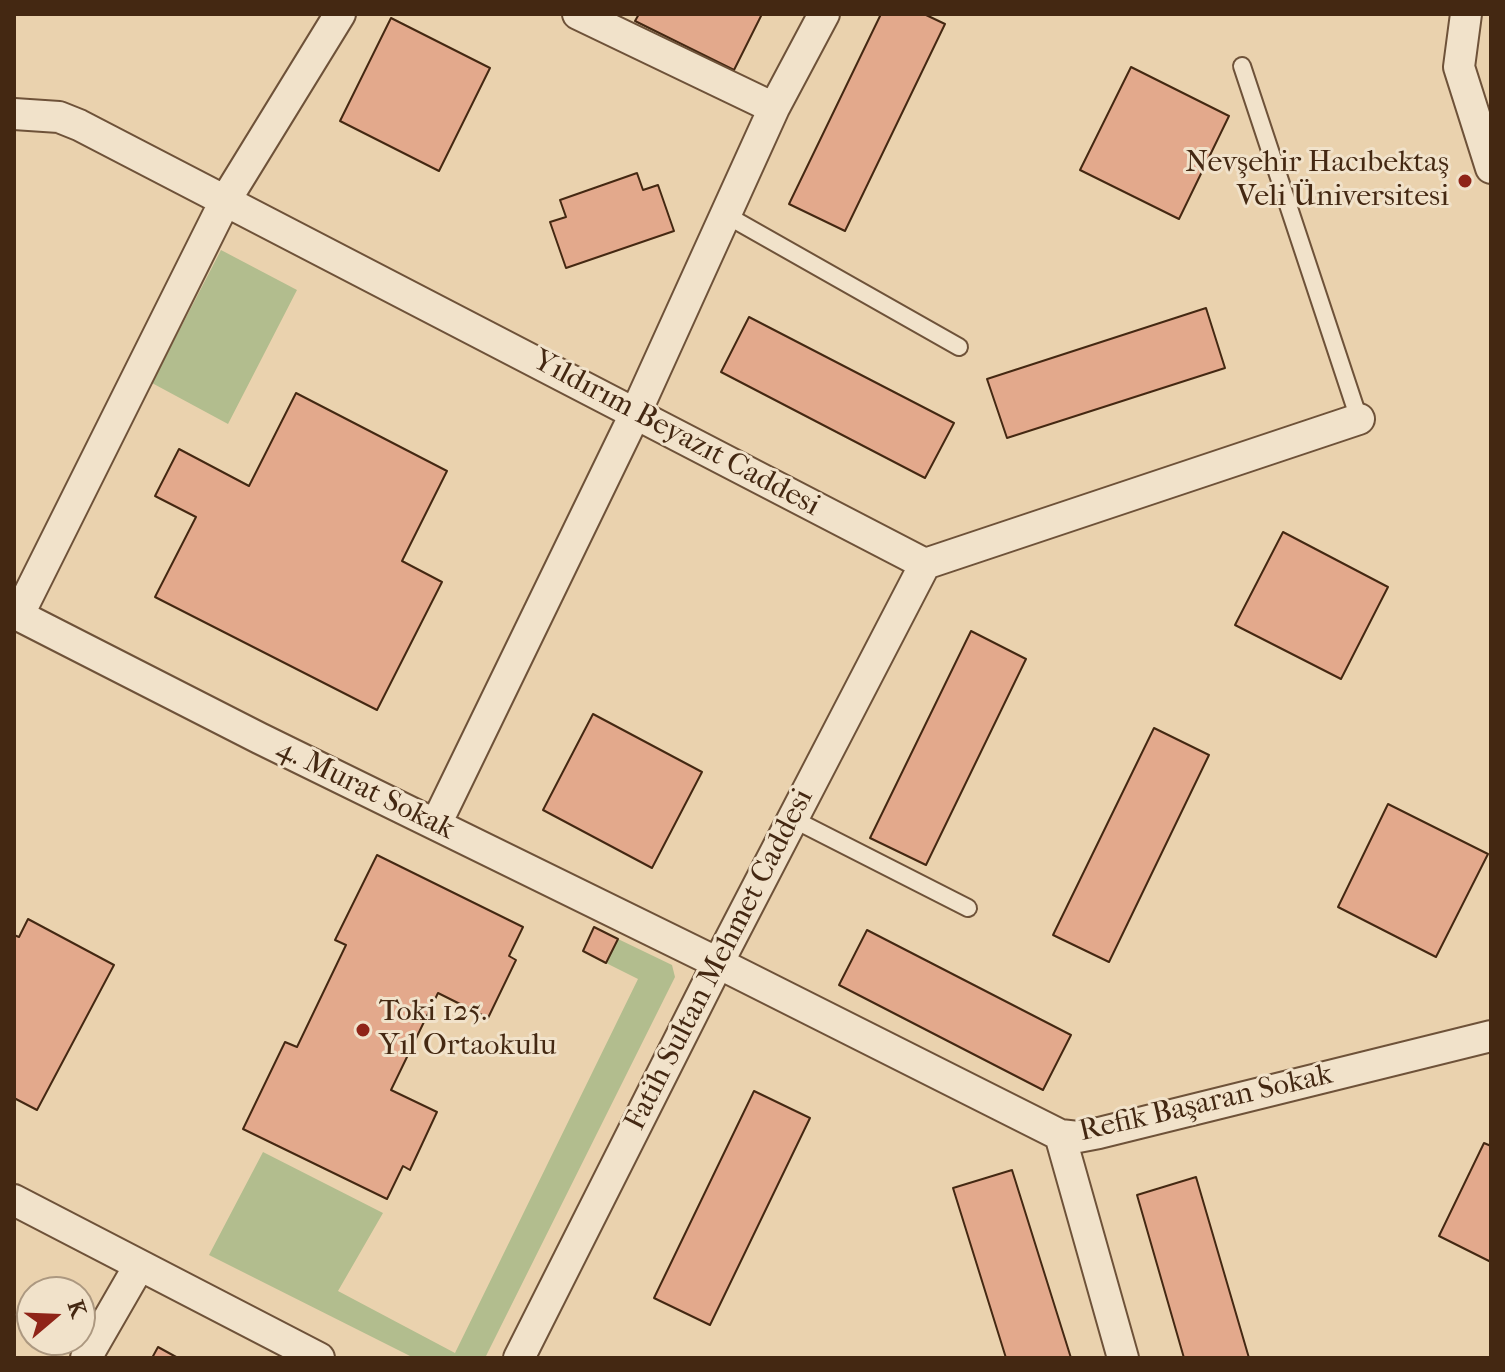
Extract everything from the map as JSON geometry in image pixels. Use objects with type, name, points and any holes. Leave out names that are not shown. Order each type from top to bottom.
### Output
[{"type":"street","points":[[16,614],[225,201],[340,14]]},
{"type":"street","points":[[578,14],[774,108]]},
{"type":"street","points":[[436,824],[636,412],[774,108],[824,14]]},
{"type":"street","points":[[1466,14],[1459,67],[1491,168]]},
{"type":"street","name":"Yıldırım Beyazıt Caddesi","points":[[14,114],[59,117],[79,125],[925,564]]},
{"type":"street","points":[[925,564],[1359,419]]},
{"type":"street","name":"Fatih Sultan Mehmet Caddesi","points":[[519,1358],[718,963],[925,564]]},
{"type":"street","name":"4. Murat Sokak","points":[[16,614],[259,738],[718,963]]},
{"type":"street","name":"Refik Başaran Sokak","points":[[718,963],[1060,1135],[1078,1137],[1491,1036]]},
{"type":"street","points":[[1060,1135],[1123,1358]]},
{"type":"street","points":[[14,1200],[319,1358]]},
{"type":"street","points":[[86,1358],[139,1266]]},
{"type":"lane","points":[[1242,66],[1359,419]]},
{"type":"lane","points":[[726,215],[959,347]]},
{"type":"lane","points":[[793,819],[968,908]]},
{"type":"green space","points":[[221,250],[297,290],[228,424],[152,383]]},
{"type":"green space","points":[[618,939],[672,965],[675,977],[485,1358],[414,1358],[209,1255],[263,1152],[383,1213],[338,1291],[455,1353],[638,979],[606,963]]},
{"type":"building","points":[[639,14],[762,14],[734,70],[635,21]]},
{"type":"building","points":[[881,14],[924,14],[945,24],[845,231],[789,204]]},
{"type":"building","points":[[391,18],[490,68],[439,171],[340,121]]},
{"type":"building","points":[[1131,67],[1229,116],[1179,219],[1080,170]]},
{"type":"building","points":[[637,173],[643,190],[658,185],[674,231],[566,268],[550,222],[566,217],[560,200]]},
{"type":"building","points":[[1206,308],[1225,368],[1007,438],[987,379]]},
{"type":"building","points":[[749,317],[954,423],[925,478],[721,372]]},
{"type":"building","points":[[296,393],[447,471],[402,561],[442,582],[377,710],[155,597],[196,517],[155,496],[179,449],[249,486]]},
{"type":"building","points":[[1283,532],[1388,587],[1341,679],[1235,625]]},
{"type":"building","points":[[971,631],[1026,659],[926,865],[870,838]]},
{"type":"building","points":[[593,714],[702,772],[652,868],[543,810]]},
{"type":"building","points":[[1154,728],[1209,755],[1109,962],[1053,935]]},
{"type":"building","points":[[1388,804],[1488,854],[1436,957],[1338,907]]},
{"type":"building","name":"Toki 125. Yıl Ortaokulu","points":[[377,855],[523,927],[509,956],[516,960],[488,1018],[438,993],[391,1090],[437,1112],[410,1170],[403,1166],[387,1199],[243,1129],[285,1042],[297,1047],[346,945],[335,940]]},
{"type":"building","points":[[28,919],[114,965],[37,1110],[14,1098],[14,935],[19,937]]},
{"type":"building","points":[[594,927],[618,939],[606,963],[583,951]]},
{"type":"building","points":[[867,930],[1071,1035],[1043,1090],[839,985]]},
{"type":"building","points":[[754,1091],[810,1118],[710,1325],[654,1298]]},
{"type":"building","points":[[1484,1143],[1491,1146],[1491,1262],[1439,1236]]},
{"type":"building","points":[[1012,1170],[1071,1358],[1006,1358],[953,1188]]},
{"type":"building","points":[[1196,1177],[1249,1358],[1184,1358],[1137,1195]]},
{"type":"building","points":[[158,1347],[178,1358],[152,1358]]},
{"type":"place","name":"Nevşehir Hacıbektaş Veli Üniversitesi","points":[[1465,181]]},
{"type":"place","name":"Toki 125. Yıl Ortaokulu","points":[[363,1030]]}]
